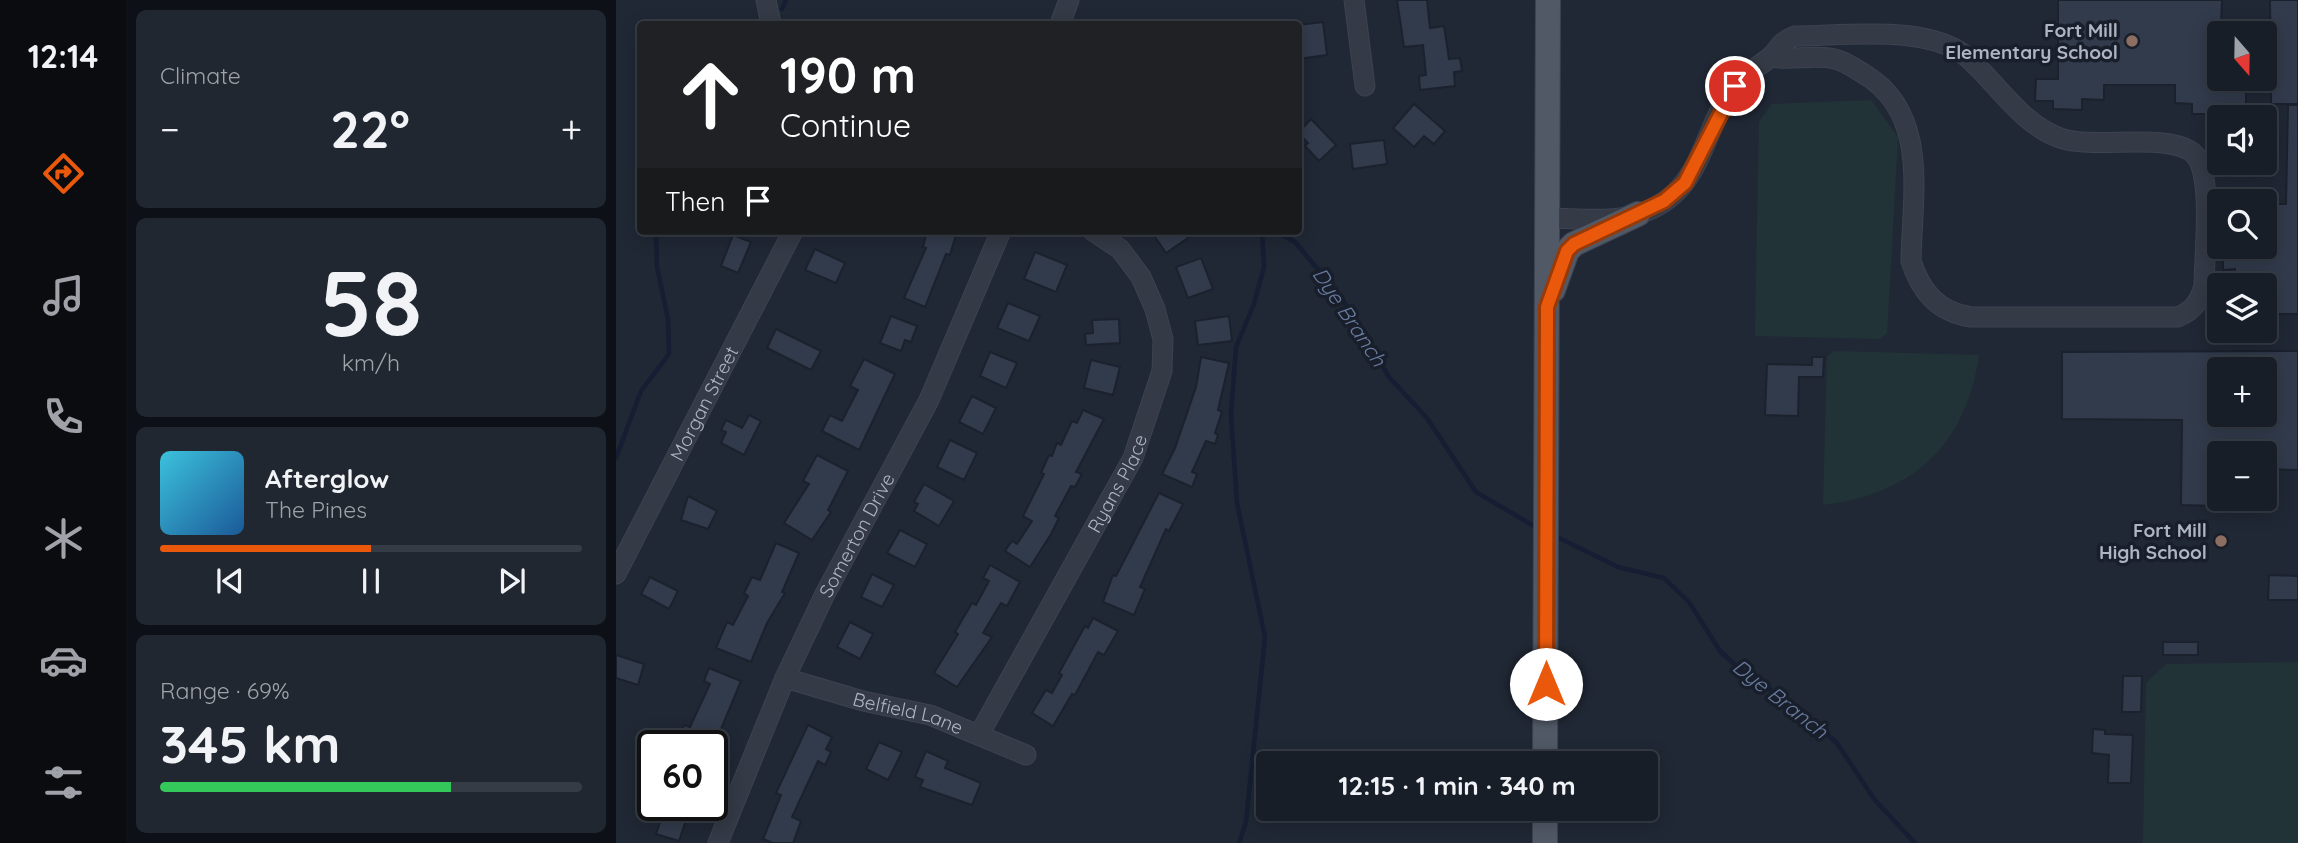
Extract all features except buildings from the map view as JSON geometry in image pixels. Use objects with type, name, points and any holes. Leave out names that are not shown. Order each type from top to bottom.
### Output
[{"type":"main road","points":[[1545,751],[1548,0]]},
{"type":"main road","points":[[1547,307],[1567,251],[1581,239],[1637,215]]},
{"type":"main road","points":[[1545,821],[1545,843]]},
{"type":"street","points":[[766,0],[770,21]]},
{"type":"street","points":[[1061,21],[1069,0]]},
{"type":"street","points":[[1354,0],[1365,86]]},
{"type":"street","points":[[1547,218],[1603,219],[1637,215],[1664,201],[1685,183],[1735,86],[1770,57],[1779,43],[1795,36],[1925,37],[1965,55],[2031,122],[2062,138],[2095,144],[2183,146],[2195,155],[2205,177],[2204,285],[2201,299],[2190,312],[2178,317],[1971,317],[1955,315],[1937,305],[1916,278],[1910,261],[1913,144],[1894,98],[1876,81],[1837,59],[1770,57]]},
{"type":"street","name":"Morgan Street","points":[[616,573],[791,235]]},
{"type":"street","name":"Somerton Drive","points":[[718,843],[785,678],[825,594],[929,400],[999,235]]},
{"type":"street","name":"Ryans Place","points":[[980,733],[1133,458],[1162,371],[1163,339],[1155,309],[1141,277],[1121,249],[1099,235]]},
{"type":"street","name":"Belfield Lane","points":[[785,678],[863,701],[930,715],[980,733],[1026,755]]},
{"type":"shaded area","points":[[1871,100],[1898,137],[1887,333],[1879,339],[1755,336],[1759,122],[1772,104]]},
{"type":"shaded area","points":[[1834,351],[1979,355],[1962,415],[1948,439],[1930,460],[1884,490],[1823,505],[1827,357]]},
{"type":"shaded area","points":[[2298,662],[2298,843],[2143,843],[2146,683],[2166,664]]},
{"type":"waterway","points":[[782,9],[786,0]]},
{"type":"waterway","points":[[616,458],[641,391],[669,354],[668,319],[657,267],[656,235]]},
{"type":"waterway","points":[[1239,843],[1246,822],[1265,637],[1237,503],[1231,414],[1236,347],[1254,304],[1264,267],[1262,235]]},
{"type":"waterway","name":"Dye Branch","points":[[1282,235],[1295,242],[1341,297],[1389,377],[1427,418],[1476,492],[1534,526]]},
{"type":"waterway","name":"Dye Branch","points":[[1559,538],[1618,567],[1664,578],[1689,602],[1720,651],[1745,674],[1790,702],[1837,743],[1874,799],[1915,843]]},
{"type":"place","name":"Fort Mill Elementary School","points":[[2132,41]]},
{"type":"place","name":"Fort Mill High School","points":[[2221,541]]},
{"type":"route","points":[[1546,684],[1547,307],[1567,251],[1574,244],[1664,201],[1685,183],[1700,159],[1735,86]]}]
